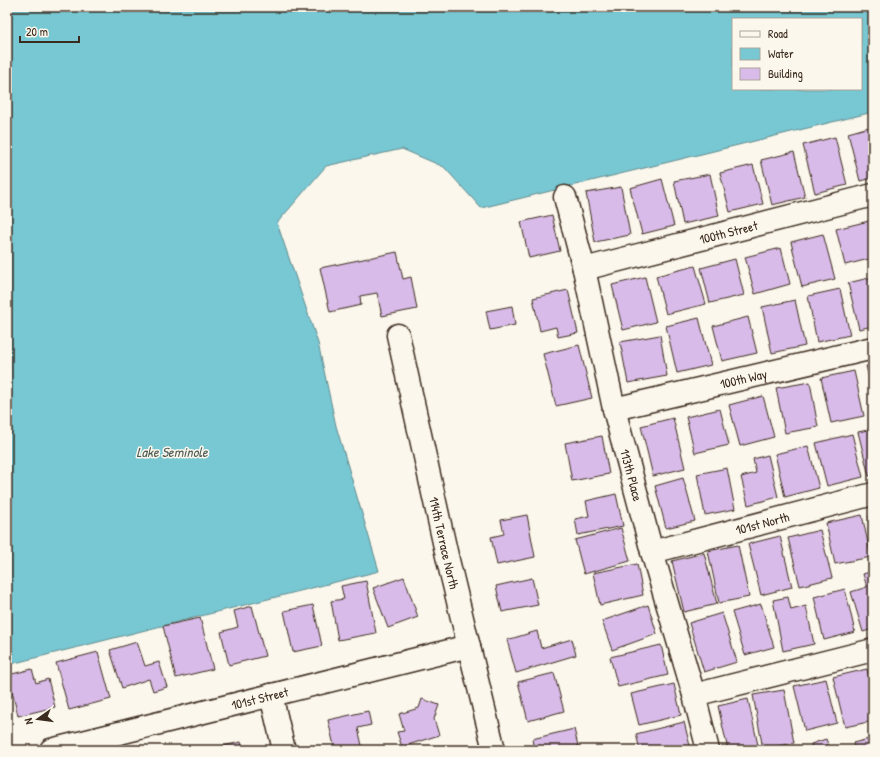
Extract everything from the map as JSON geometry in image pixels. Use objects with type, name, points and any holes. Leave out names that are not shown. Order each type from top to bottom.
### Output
[{"type":"street","name":"100th Street","points":[[584,268],[873,195]]},
{"type":"street","name":"113th Place","points":[[566,197],[584,268],[614,410],[652,552],[694,695],[708,750]]},
{"type":"street","name":"114th Terrace North","points":[[398,335],[447,556],[494,750]]},
{"type":"street","name":"100th Way","points":[[614,410],[873,348]]},
{"type":"street","name":"101st North","points":[[652,552],[873,494]]},
{"type":"street","name":"101st Street","points":[[51,750],[81,746],[271,695],[469,646]]},
{"type":"street","points":[[694,695],[873,650]]},
{"type":"street","points":[[271,695],[284,750]]},
{"type":"water","name":"Lake Seminole","points":[[7,7],[873,7],[873,112],[481,208],[444,167],[402,149],[326,166],[277,223],[318,343],[336,426],[379,571],[7,665]]},
{"type":"building","points":[[873,126],[873,178],[860,181],[848,133]]},
{"type":"building","points":[[835,137],[847,185],[815,193],[803,145]]},
{"type":"building","points":[[794,152],[805,197],[772,205],[761,160]]},
{"type":"building","points":[[753,165],[763,204],[730,212],[720,173]]},
{"type":"building","points":[[710,174],[719,216],[683,224],[674,181]]},
{"type":"building","points":[[662,179],[674,226],[642,234],[630,188]]},
{"type":"building","points":[[621,187],[630,235],[595,242],[586,193]]},
{"type":"building","points":[[552,215],[560,251],[529,258],[521,222]]},
{"type":"building","points":[[873,220],[873,258],[845,265],[836,229]]},
{"type":"building","points":[[823,234],[835,279],[802,287],[791,242]]},
{"type":"building","points":[[781,248],[790,284],[755,294],[745,257]]},
{"type":"building","points":[[397,252],[403,279],[411,277],[417,309],[382,316],[377,293],[360,296],[361,305],[330,312],[320,268]]},
{"type":"building","points":[[735,259],[744,295],[710,303],[701,268]]},
{"type":"building","points":[[695,266],[706,304],[666,314],[656,276]]},
{"type":"building","points":[[645,277],[656,322],[623,330],[612,285]]},
{"type":"building","points":[[873,277],[873,326],[859,329],[848,283]]},
{"type":"building","points":[[840,289],[850,335],[817,342],[808,296]]},
{"type":"building","points":[[568,290],[578,333],[558,337],[556,327],[540,331],[533,298]]},
{"type":"building","points":[[795,300],[805,346],[772,353],[762,307]]},
{"type":"building","points":[[512,306],[515,325],[490,330],[486,311]]},
{"type":"building","points":[[748,317],[757,353],[722,361],[713,326]]},
{"type":"building","points":[[699,318],[711,365],[677,373],[666,326]]},
{"type":"building","points":[[660,335],[667,376],[628,383],[620,342]]},
{"type":"building","points":[[579,345],[592,398],[556,406],[543,354]]},
{"type":"building","points":[[873,365],[873,394],[866,366]]},
{"type":"building","points":[[854,371],[864,416],[831,423],[821,378]]},
{"type":"building","points":[[810,382],[818,427],[785,433],[776,388]]},
{"type":"building","points":[[763,396],[774,437],[740,446],[729,405]]},
{"type":"building","points":[[720,409],[729,445],[695,453],[686,417]]},
{"type":"building","points":[[673,418],[685,468],[653,476],[641,426]]},
{"type":"building","points":[[873,429],[873,475],[869,476],[858,432]]},
{"type":"building","points":[[852,434],[863,477],[827,486],[816,443]]},
{"type":"building","points":[[602,436],[609,474],[572,481],[565,443]]},
{"type":"building","points":[[808,446],[819,488],[785,497],[775,454]]},
{"type":"building","points":[[768,455],[778,497],[748,505],[741,477],[756,473],[753,459]]},
{"type":"building","points":[[727,468],[735,509],[705,515],[697,474]]},
{"type":"building","points":[[683,478],[695,521],[666,528],[655,486]]},
{"type":"building","points":[[616,494],[623,526],[578,535],[575,519],[589,516],[586,501]]},
{"type":"building","points":[[527,515],[535,557],[497,565],[491,537],[504,534],[501,520]]},
{"type":"building","points":[[862,515],[871,557],[835,564],[826,523]]},
{"type":"building","points":[[873,515],[873,530],[869,516]]},
{"type":"building","points":[[621,528],[630,561],[584,574],[575,540]]},
{"type":"building","points":[[820,530],[832,578],[800,586],[788,538]]},
{"type":"building","points":[[780,536],[792,587],[761,595],[748,544]]},
{"type":"building","points":[[738,545],[749,597],[719,603],[708,551]]},
{"type":"building","points":[[704,553],[717,604],[684,612],[672,561]]},
{"type":"building","points":[[637,564],[643,595],[600,605],[593,573]]},
{"type":"building","points":[[873,571],[873,629],[863,632],[851,592],[867,587],[863,574]]},
{"type":"building","points":[[404,577],[418,617],[388,628],[373,588]]},
{"type":"building","points":[[532,578],[538,605],[502,612],[496,586]]},
{"type":"building","points":[[366,581],[376,633],[338,640],[331,601],[344,599],[341,586]]},
{"type":"building","points":[[845,589],[855,632],[824,640],[814,597]]},
{"type":"building","points":[[788,597],[791,610],[806,606],[814,644],[783,651],[773,600]]},
{"type":"building","points":[[761,604],[774,647],[745,655],[732,612]]},
{"type":"building","points":[[313,605],[322,646],[293,652],[284,611]]},
{"type":"building","points":[[648,605],[657,634],[612,650],[602,621]]},
{"type":"building","points":[[252,606],[265,656],[229,665],[221,632],[238,627],[234,611]]},
{"type":"building","points":[[722,613],[737,662],[704,672],[689,623]]},
{"type":"building","points":[[200,618],[213,669],[176,678],[163,626]]},
{"type":"building","points":[[537,631],[541,648],[572,639],[576,655],[516,673],[507,640]]},
{"type":"building","points":[[137,642],[145,666],[159,662],[167,687],[153,691],[149,679],[122,688],[110,650]]},
{"type":"building","points":[[661,645],[668,675],[618,687],[610,657]]},
{"type":"building","points":[[98,652],[111,699],[69,710],[56,663]]},
{"type":"building","points":[[32,669],[36,683],[48,679],[55,707],[18,716],[8,675]]},
{"type":"building","points":[[867,669],[873,694],[873,721],[845,727],[833,677]]},
{"type":"building","points":[[554,673],[564,711],[528,721],[518,682]]},
{"type":"building","points":[[826,679],[837,723],[805,731],[794,686]]},
{"type":"building","points":[[674,684],[681,715],[639,725],[631,694]]},
{"type":"building","points":[[784,690],[794,743],[763,749],[753,695]]},
{"type":"building","points":[[422,699],[439,705],[434,719],[439,735],[402,747],[397,732],[404,731],[399,714],[419,708]]},
{"type":"building","points":[[748,699],[759,750],[728,750],[718,706]]},
{"type":"building","points":[[368,711],[371,725],[358,728],[363,750],[335,750],[328,720]]},
{"type":"building","points":[[684,722],[691,750],[640,750],[636,734]]},
{"type":"building","points":[[574,729],[579,750],[534,750],[532,739]]},
{"type":"building","points":[[873,738],[873,750],[855,750],[853,743]]},
{"type":"building","points":[[826,739],[830,750],[812,750],[811,744]]},
{"type":"building","points":[[241,742],[243,750],[210,750],[210,749]]},
{"type":"building","points":[[445,745],[447,750],[425,750]]}]
